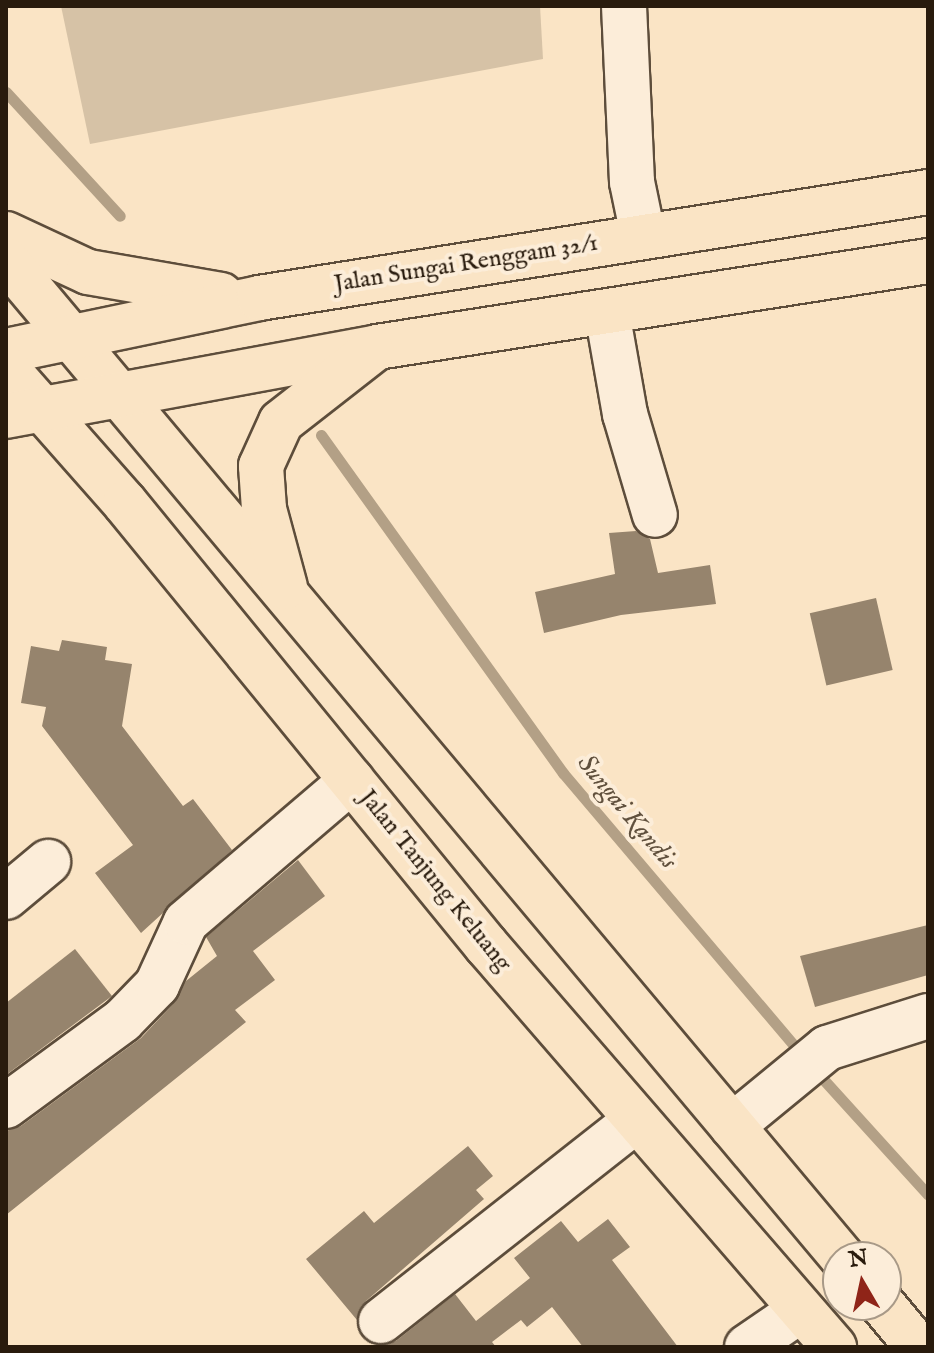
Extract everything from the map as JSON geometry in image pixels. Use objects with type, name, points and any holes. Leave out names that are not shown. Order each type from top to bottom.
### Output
[{"type":"main road","name":"Jalan Sungai Renggam 32/1","points":[[6,351],[259,298],[928,192]]},
{"type":"main road","points":[[6,234],[88,272],[183,291],[259,298]]},
{"type":"main road","points":[[6,260],[116,396],[829,1241]]},
{"type":"main road","points":[[24,413],[377,347],[928,261]]},
{"type":"main road","points":[[288,600],[264,509],[261,466],[281,422],[377,347]]},
{"type":"main road","name":"Jalan Tanjung Keluang","points":[[6,368],[24,413],[125,503],[636,1120],[834,1347]]},
{"type":"main road","points":[[896,1321],[918,1347]]},
{"type":"street","points":[[624,6],[632,182],[643,235]]},
{"type":"street","points":[[607,312],[625,414],[655,515]]},
{"type":"street","points":[[6,1106],[123,1020],[157,985],[186,922],[352,780]]},
{"type":"street","points":[[6,897],[48,862]]},
{"type":"street","points":[[732,1126],[773,1088],[827,1048],[928,1016]]},
{"type":"street","points":[[381,1321],[636,1120]]},
{"type":"street","points":[[747,1347],[801,1310]]},
{"type":"shaded area","points":[[61,6],[540,6],[543,59],[90,144]]},
{"type":"building","points":[[636,531],[650,539],[658,573],[710,565],[716,604],[621,615],[544,633],[535,592],[615,574],[609,533]]},
{"type":"building","points":[[876,598],[893,670],[826,685],[810,613]]},
{"type":"building","points":[[62,640],[107,647],[105,660],[132,664],[122,726],[183,806],[193,799],[232,850],[141,933],[95,873],[133,845],[42,726],[46,707],[21,703],[31,646],[59,651]]},
{"type":"building","points":[[298,860],[325,896],[253,951],[275,980],[235,1010],[246,1022],[6,1215],[6,1131],[21,1126],[141,1038],[175,1002],[186,981],[217,956],[206,937]]},
{"type":"building","points":[[928,925],[928,975],[815,1007],[800,956]]},
{"type":"building","points":[[75,949],[112,996],[6,1075],[6,1003]]},
{"type":"building","points":[[468,1146],[493,1176],[476,1190],[484,1199],[366,1301],[357,1320],[306,1259],[364,1211],[374,1223]]},
{"type":"building","points":[[608,1219],[630,1247],[612,1260],[678,1347],[583,1347],[552,1307],[527,1327],[521,1320],[492,1342],[496,1347],[379,1347],[396,1341],[455,1294],[476,1321],[530,1278],[514,1258],[561,1221],[578,1242]]},
{"type":"waterway","name":"Sungai Kandis","points":[[6,92],[120,216]]},
{"type":"waterway","name":"Sungai Kandis","points":[[321,435],[563,773],[802,1055]]},
{"type":"waterway","name":"Sungai Kandis","points":[[813,1068],[928,1195]]}]
